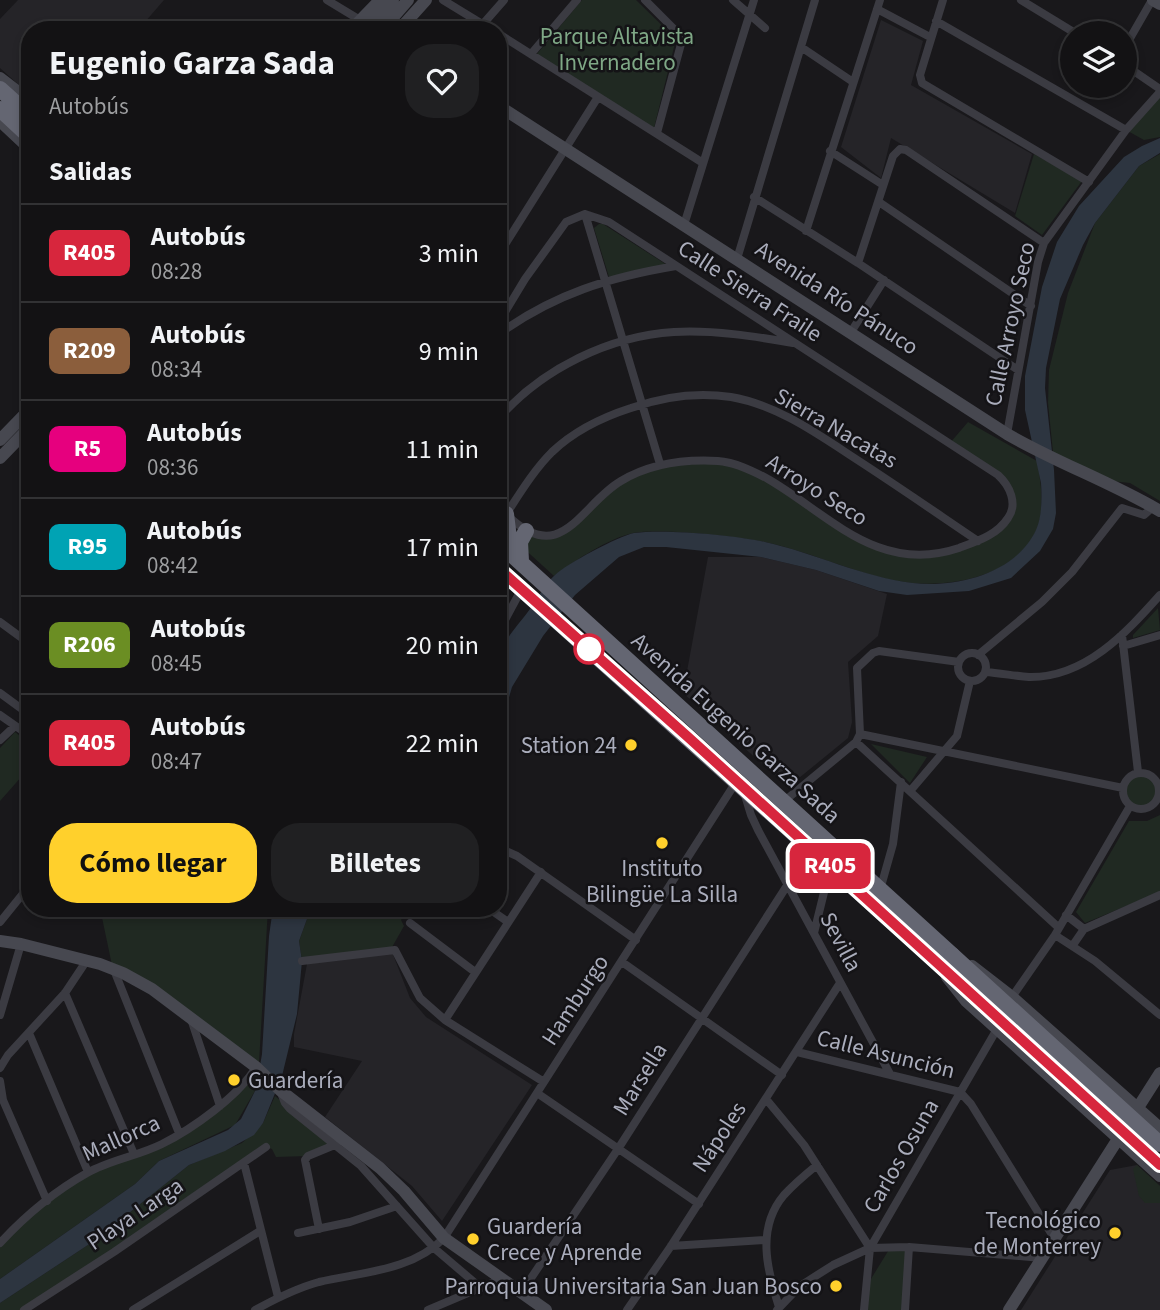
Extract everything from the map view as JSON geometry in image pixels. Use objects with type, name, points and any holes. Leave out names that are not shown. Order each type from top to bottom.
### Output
[{"type":"highway","points":[[2,97],[21,110]]},
{"type":"highway","points":[[2,97],[21,123]]},
{"type":"highway","points":[[507,531],[516,559]]},
{"type":"highway","points":[[516,559],[526,531]]},
{"type":"highway","name":"Avenida Eugenio Garza Sada","points":[[507,550],[880,890],[945,959],[1153,1163]]},
{"type":"highway","name":"Avenida Eugenio Garza Sada","points":[[507,576],[830,867],[945,959],[1160,1144]]},
{"type":"street","points":[[327,0],[352,21]]},
{"type":"street","points":[[367,21],[393,0]]},
{"type":"street","points":[[390,21],[408,0]]},
{"type":"street","points":[[398,21],[408,0]]},
{"type":"street","points":[[407,21],[426,0]]},
{"type":"street","points":[[443,0],[478,21]]},
{"type":"street","points":[[486,21],[504,0]]},
{"type":"street","points":[[531,54],[577,0]]},
{"type":"street","points":[[645,0],[677,32],[681,44],[657,133]]},
{"type":"street","points":[[733,0],[765,28]]},
{"type":"street","points":[[684,225],[754,0]]},
{"type":"street","points":[[737,258],[816,0]]},
{"type":"street","points":[[943,0],[930,37],[920,81],[1089,182]]},
{"type":"street","points":[[1021,0],[1060,24]]},
{"type":"street","points":[[1137,26],[1152,0],[1160,4]]},
{"type":"street","points":[[364,21],[379,1]]},
{"type":"street","points":[[806,232],[879,4],[930,37]]},
{"type":"street","points":[[936,21],[1126,130]]},
{"type":"street","points":[[507,39],[703,163]]},
{"type":"street","points":[[801,47],[853,82]]},
{"type":"street","points":[[1137,74],[1160,91]]},
{"type":"street","points":[[0,78],[21,93]]},
{"type":"street","name":"Calle Arroyo Seco","points":[[1007,435],[1044,243],[1126,130],[1160,91]]},
{"type":"street","points":[[507,241],[598,97]]},
{"type":"street","name":"Avenida Río Pánuco","points":[[507,111],[1007,435],[1157,509]]},
{"type":"street","points":[[0,121],[21,141]]},
{"type":"street","points":[[858,263],[896,150],[906,150],[1044,243]]},
{"type":"street","points":[[830,151],[883,185]]},
{"type":"street","points":[[754,197],[1018,370]]},
{"type":"street","points":[[879,202],[1031,306]]},
{"type":"street","points":[[507,310],[563,226],[571,219],[585,214],[660,464]]},
{"type":"street","name":"Calle Sierra Fraile","points":[[585,214],[609,222],[961,450],[998,475],[1007,485]]},
{"type":"street","points":[[507,329],[548,304],[605,280],[676,266]]},
{"type":"street","points":[[851,332],[884,280]]},
{"type":"street","points":[[507,411],[560,367],[624,342],[673,332],[694,332],[741,335],[797,344]]},
{"type":"street","name":"Sierra Nacatas","points":[[507,513],[529,479],[554,451],[591,425],[617,412],[643,404],[705,395],[731,397],[776,411],[820,436],[978,541]]},
{"type":"street","points":[[0,434],[21,412]]},
{"type":"street","points":[[2,450],[21,422]]},
{"type":"street","points":[[2,450],[21,434]]},
{"type":"street","points":[[2,450],[21,442]]},
{"type":"street","name":"Arroyo Seco","points":[[526,531],[546,535],[567,529],[621,480],[660,464],[678,460],[722,461],[746,468],[779,486],[847,533],[870,545],[887,550],[929,553],[951,550],[978,541],[995,531],[1011,514],[1013,501],[1007,485]]},
{"type":"street","points":[[978,655],[1042,602],[1072,572],[1122,508],[1144,515],[1157,509]]},
{"type":"street","points":[[507,521],[526,531]]},
{"type":"street","points":[[507,619],[525,593]]},
{"type":"street","points":[[985,672],[1030,677],[1044,675],[1092,658],[1122,635],[1160,597]]},
{"type":"street","points":[[0,622],[21,637]]},
{"type":"street","points":[[1122,635],[1138,772]]},
{"type":"street","points":[[1123,646],[1160,635]]},
{"type":"street","points":[[959,662],[879,651],[873,653],[857,668],[858,738],[1057,931],[1160,1015]]},
{"type":"street","points":[[971,653],[984,659],[985,672],[982,677],[970,681],[959,672],[959,662],[971,653]]},
{"type":"street","points":[[911,790],[958,732],[970,681]]},
{"type":"street","points":[[0,693],[21,708]]},
{"type":"street","points":[[0,715],[21,730]]},
{"type":"street","points":[[0,740],[15,726]]},
{"type":"street","points":[[782,803],[858,738],[945,750],[1123,788]]},
{"type":"street","points":[[1138,772],[1146,773],[1159,783],[1158,803],[1144,808],[1130,806],[1125,801],[1123,788],[1126,780],[1138,772]]},
{"type":"street","points":[[880,890],[893,844],[901,782]]},
{"type":"street","name":"Sevilla","points":[[740,786],[751,815],[890,1074]]},
{"type":"street","name":"Hamburgo","points":[[434,1248],[444,1238],[636,940],[740,786]]},
{"type":"street","points":[[1012,997],[1057,931],[1130,806]]},
{"type":"street","points":[[507,852],[541,872],[636,940]]},
{"type":"street","points":[[814,933],[830,867]]},
{"type":"street","points":[[445,1020],[541,872]]},
{"type":"street","name":"Marsella","points":[[521,1293],[618,1149],[788,884]]},
{"type":"street","points":[[1073,945],[1084,929],[1160,895]]},
{"type":"street","points":[[0,922],[21,896]]},
{"type":"street","points":[[1066,915],[1084,929]]},
{"type":"street","points":[[501,917],[508,922]]},
{"type":"street","points":[[410,923],[475,972]]},
{"type":"street","points":[[0,941],[87,960],[142,983],[258,1068],[341,1143],[392,1179],[444,1238],[546,1310]]},
{"type":"street","points":[[0,1015],[21,944]]},
{"type":"street","points":[[302,961],[395,950],[420,998],[445,1020],[544,1082]]},
{"type":"street","points":[[945,959],[983,973],[1160,1128]]},
{"type":"street","points":[[945,959],[958,993],[1118,1138],[1153,1163]]},
{"type":"street","points":[[0,1068],[4,1053],[29,1033],[65,993],[87,960]]},
{"type":"street","points":[[622,962],[782,1075]]},
{"type":"street","points":[[113,969],[179,1133]]},
{"type":"street","name":"Nápoles","points":[[627,1310],[699,1204],[840,983]]},
{"type":"street","points":[[65,993],[134,1154]]},
{"type":"street","points":[[191,1018],[220,1106]]},
{"type":"street","name":"Carlos Osuna","points":[[864,1310],[870,1248],[998,1029]]},
{"type":"street","points":[[29,1033],[88,1172]]},
{"type":"street","name":"Calle Asunción","points":[[797,1052],[960,1092],[971,1104],[1054,1238]]},
{"type":"street","name":"Mallorca","points":[[0,1243],[47,1201],[88,1172],[162,1144],[220,1106],[245,1084],[258,1068]]},
{"type":"street","points":[[1009,1310],[1160,1073]]},
{"type":"street","points":[[1083,1106],[1095,1109],[1103,1105],[1109,1092],[1105,1078]]},
{"type":"street","points":[[0,1081],[2,1100],[47,1201]]},
{"type":"street","points":[[537,1093],[699,1204]]},
{"type":"street","points":[[766,1099],[817,1165],[870,1248]]},
{"type":"street","points":[[1160,1134],[1150,1137],[1142,1150],[1160,1176]]},
{"type":"street","points":[[341,1143],[434,1248],[481,1288]]},
{"type":"street","points":[[319,1229],[305,1160],[308,1156],[341,1143]]},
{"type":"street","name":"Playa Larga","points":[[24,1310],[38,1306],[266,1147]]},
{"type":"street","points":[[244,1163],[278,1297]]},
{"type":"street","points":[[778,1308],[768,1269],[765,1240],[772,1216],[781,1199],[817,1165]]},
{"type":"street","points":[[298,1233],[363,1219],[397,1206]]},
{"type":"street","points":[[133,1310],[260,1231]]},
{"type":"street","points":[[671,1246],[765,1240]]},
{"type":"street","points":[[778,1308],[800,1286],[832,1265],[870,1248],[909,1247],[1042,1258]]},
{"type":"street","points":[[905,1310],[909,1247]]},
{"type":"street","points":[[255,1310],[278,1297],[316,1283],[385,1269],[434,1248]]},
{"type":"street","points":[[428,1310],[501,1279]]},
{"type":"shaded area","points":[[18,0],[164,0],[146,21],[21,21],[21,87],[0,68],[0,19]]},
{"type":"shaded area","points":[[881,20],[923,41],[911,85],[1032,154],[1015,213],[891,138],[881,178],[841,147]]},
{"type":"shaded area","points":[[1160,138],[1160,153],[1139,166],[1095,223],[1060,299],[1046,368],[1045,388],[1056,513],[1053,529],[1040,551],[1011,578],[969,591],[907,595],[879,591],[816,570],[761,557],[644,547],[619,557],[575,595],[543,636],[512,687],[507,704],[507,639],[555,575],[581,558],[627,535],[681,532],[752,539],[875,576],[930,584],[966,580],[1000,567],[1015,557],[1027,545],[1036,530],[1040,513],[1041,483],[1025,410],[1025,376],[1042,287],[1057,242],[1079,206],[1124,157]]},
{"type":"shaded area","points":[[708,557],[761,557],[816,570],[887,594],[878,636],[848,662],[852,722],[848,738],[788,787],[683,693]]},
{"type":"shaded area","points":[[272,917],[308,917],[299,941],[302,961],[297,1014],[282,1076],[263,1123],[254,1135],[225,1151],[189,1165],[94,1241],[0,1303],[0,1279],[135,1184],[159,1161],[228,1130],[241,1119],[256,1089],[262,1054]]},
{"type":"shaded area","points":[[392,952],[410,998],[426,1017],[532,1085],[442,1221],[412,1186],[325,1117],[362,1061],[294,1047],[307,964]]},
{"type":"shaded area","name":"Tecnológico de Monterrey","points":[[1137,1165],[1160,1186],[1160,1310],[1021,1310],[1110,1170]]},
{"type":"green space","name":"Parque Altavista Invernadero","points":[[582,0],[636,0],[676,39],[654,128],[536,55]]},
{"type":"green space","points":[[1160,92],[1160,137],[1144,140],[1126,130]]},
{"type":"green space","points":[[1034,154],[1082,181],[1042,235],[1015,216]]},
{"type":"green space","points":[[1160,154],[1160,501],[1130,483],[1111,481],[1053,452],[1048,403],[1049,370],[1068,293],[1095,223],[1139,166]]},
{"type":"green space","points":[[599,224],[667,265],[609,277],[594,228]]},
{"type":"green space","points":[[968,422],[1037,461],[1042,495],[1037,529],[1026,547],[1011,561],[972,578],[928,584],[887,579],[765,542],[662,531],[633,533],[613,540],[581,557],[554,576],[520,545],[523,535],[556,534],[598,499],[647,469],[700,460],[746,468],[847,533],[887,550],[932,552],[987,537],[1011,514],[1007,485],[950,443]]},
{"type":"green space","points":[[1158,608],[1160,630],[1133,638],[1133,635]]},
{"type":"green space","points":[[15,732],[21,737],[21,777],[0,801],[0,748]]},
{"type":"green space","points":[[871,744],[927,757],[910,783]]},
{"type":"green space","points":[[1141,773],[1154,778],[1159,791],[1154,804],[1141,809],[1128,804],[1123,791],[1128,778]]},
{"type":"green space","points":[[1160,815],[1160,892],[1085,923],[1076,912],[1129,821],[1147,821]]},
{"type":"green space","points":[[102,917],[267,917],[259,1063],[113,970]]},
{"type":"green space","points":[[308,917],[403,917],[401,920],[404,926],[391,949],[302,961],[299,941]]},
{"type":"green space","points":[[259,1070],[256,1089],[235,1125],[159,1161],[135,1184],[0,1279],[0,1243],[15,1227],[88,1172],[162,1144],[220,1106]]},
{"type":"green space","points":[[275,1096],[335,1145],[308,1156],[276,1157],[272,1149],[266,1147],[24,1310],[0,1310],[0,1303],[94,1241],[189,1165],[242,1143],[263,1123]]},
{"type":"green space","points":[[1137,1165],[1160,1186],[1160,1203],[1145,1203],[1139,1196],[1133,1169]]},
{"type":"green space","points":[[909,1247],[905,1310],[864,1310],[866,1287],[890,1248]]},
{"type":"bus line","name":"R405","points":[[507,577],[1160,1165]]},
{"type":"place","name":"Station 24","points":[[631,745]]},
{"type":"place","name":"Instituto Bilingüe La Silla","points":[[662,843]]},
{"type":"place","name":"Guardería","points":[[234,1080]]},
{"type":"place","name":"Tecnológico de Monterrey","points":[[1115,1233]]},
{"type":"place","name":"Guardería Crece y Aprende","points":[[473,1239]]},
{"type":"place","name":"Parroquia Universitaria San Juan Bosco","points":[[836,1286]]}]
